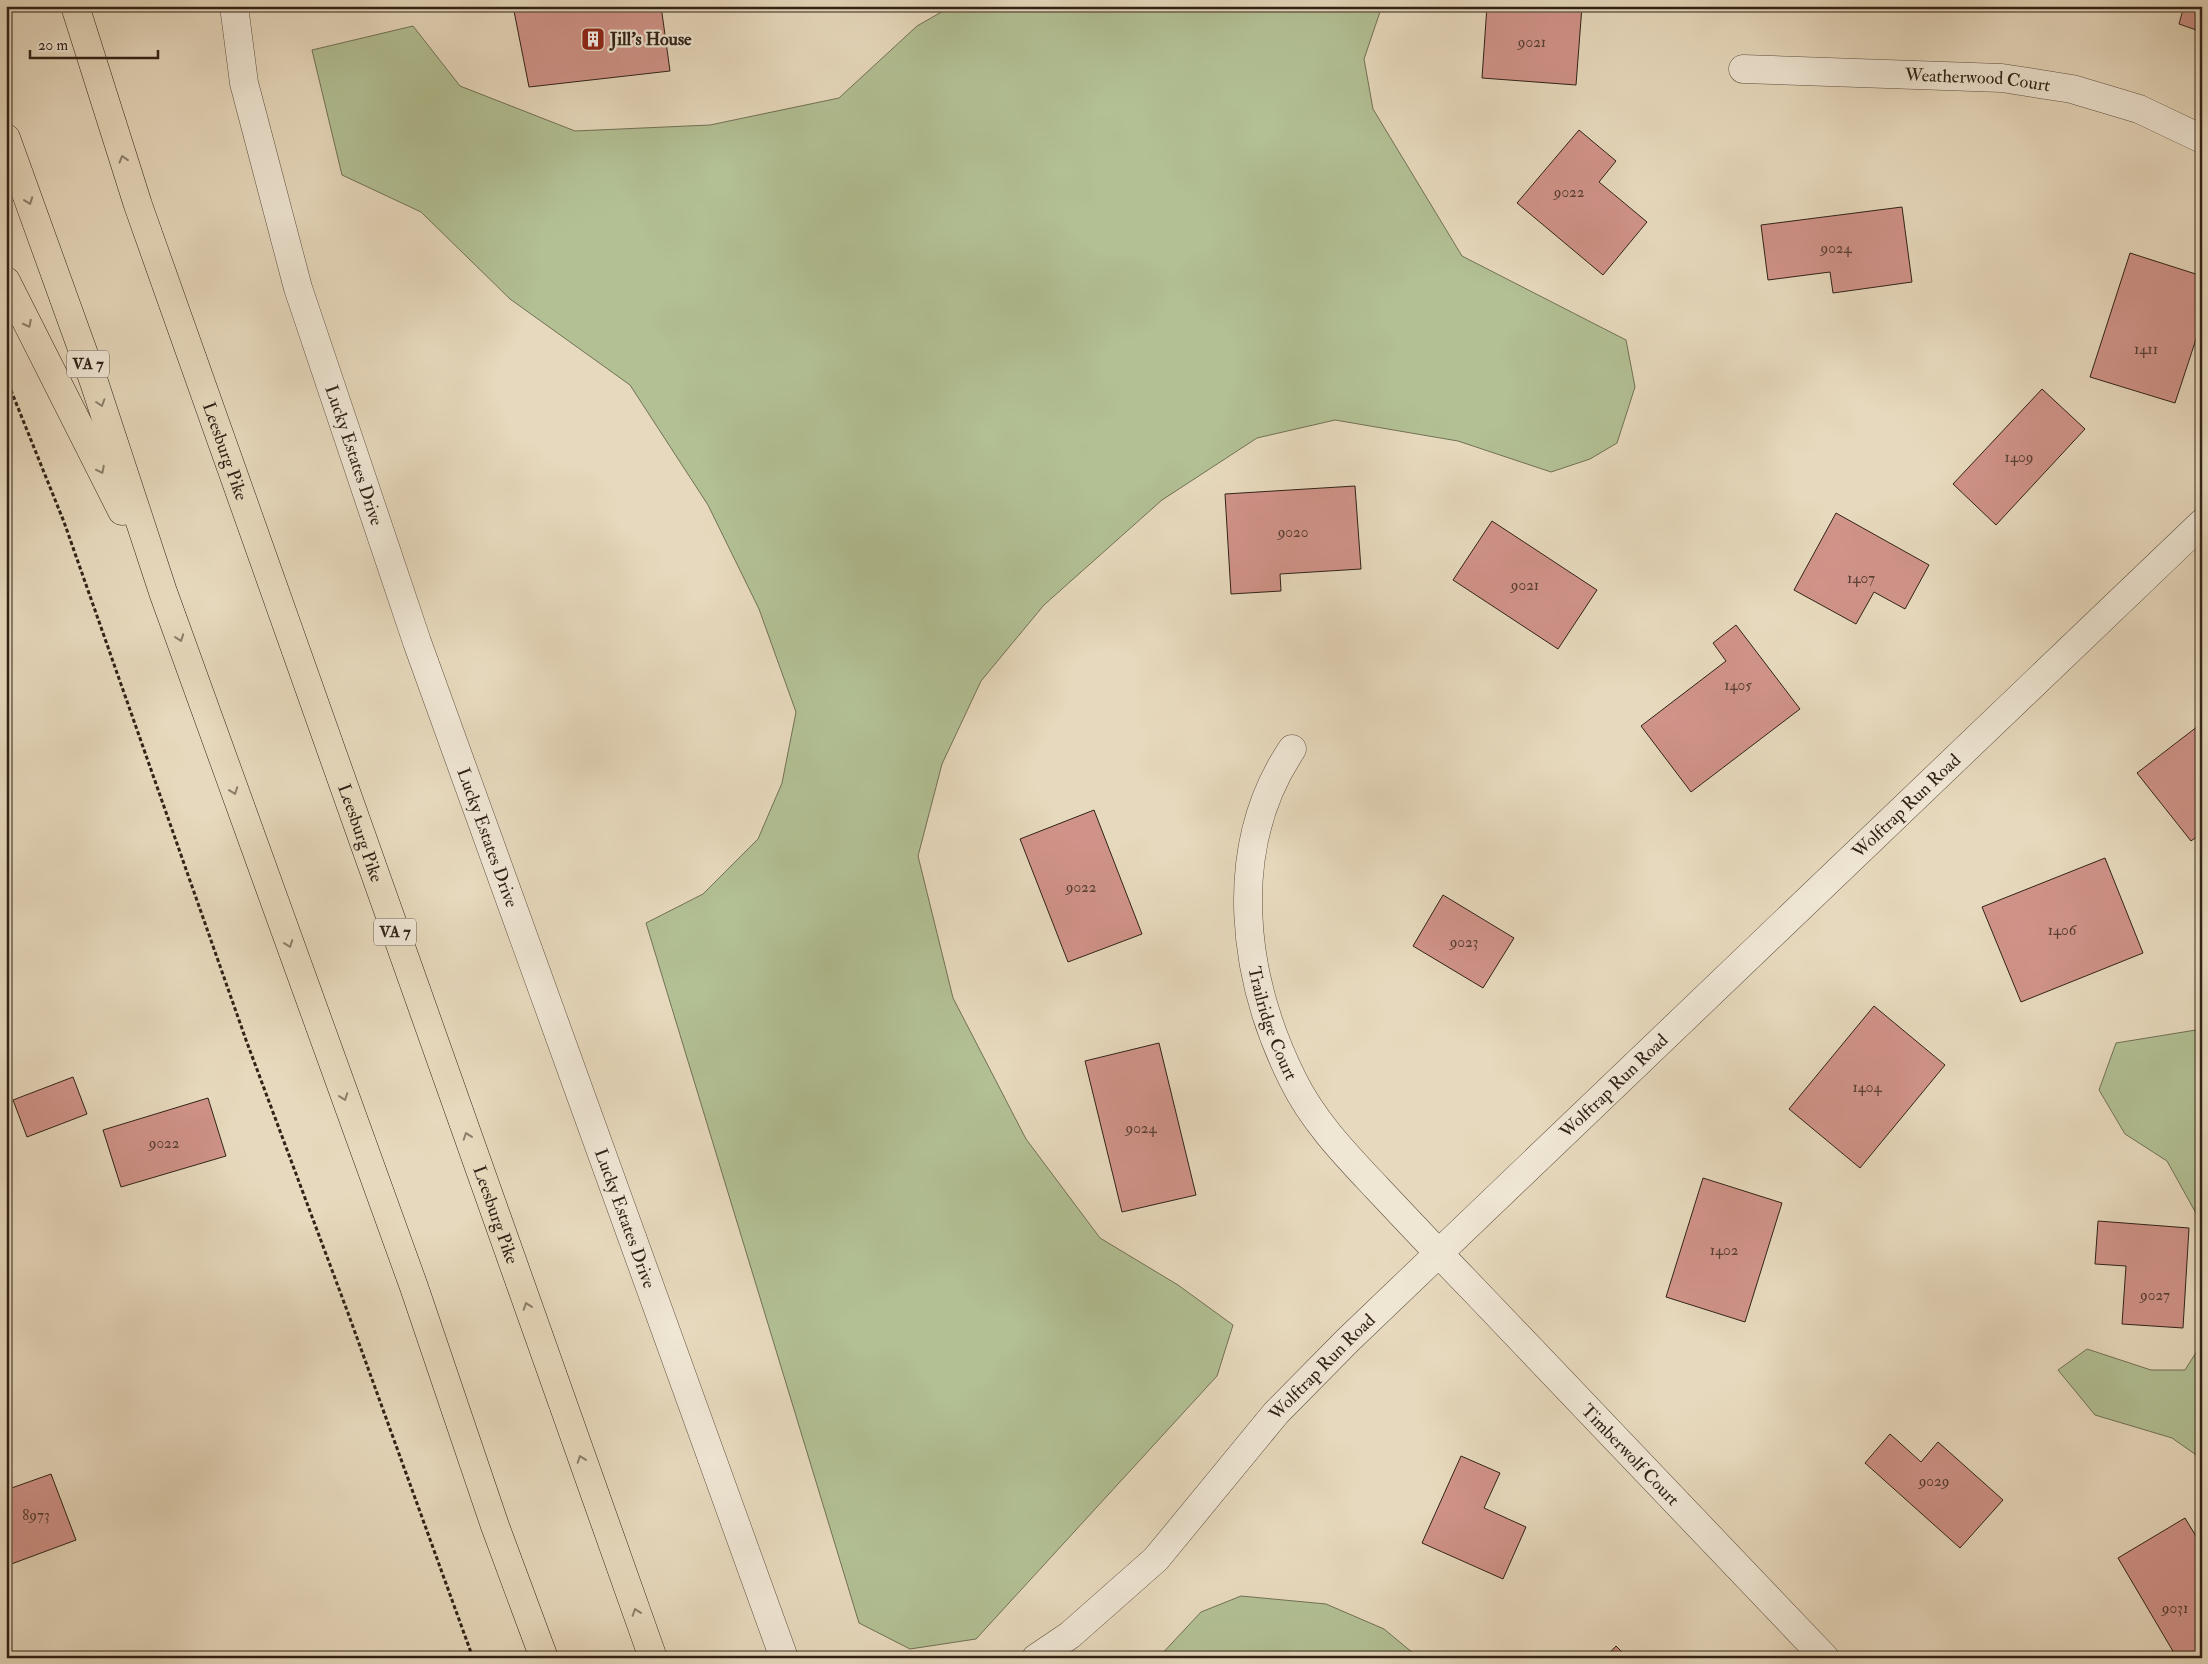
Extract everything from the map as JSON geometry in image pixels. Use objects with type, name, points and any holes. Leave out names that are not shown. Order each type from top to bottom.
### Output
[{"type":"highway","name":"Leesburg Pike","points":[[75,6],[138,205],[653,1658]]},
{"type":"highway","name":"VA 7","points":[[6,138],[94,382],[163,592],[414,1287],[495,1526],[544,1658]]},
{"type":"highway","points":[[6,281],[163,592]]},
{"type":"street","name":"Lucky Estates Drive","points":[[234,6],[244,83],[298,288],[417,642],[784,1658]]},
{"type":"street","name":"Weatherwood Court","points":[[1743,69],[2002,78],[2072,89],[2139,109],[2202,139]]},
{"type":"street","name":"Wolftrap Run Road","points":[[1036,1658],[1070,1635],[1156,1559],[1276,1413],[1438,1253],[2202,523]]},
{"type":"street","name":"Trailridge Court","points":[[1292,749],[1284,761],[1262,809],[1248,865],[1248,923],[1252,959],[1267,1021],[1294,1083],[1330,1137],[1438,1253]]},
{"type":"street","name":"Timberwolf Court","points":[[1438,1253],[1825,1658]]},
{"type":"path","points":[[6,378],[64,522],[246,1040],[348,1313],[473,1658]]},
{"type":"green space","points":[[952,6],[1382,6],[1364,59],[1373,109],[1462,256],[1626,340],[1635,387],[1617,443],[1590,459],[1551,472],[1458,441],[1335,420],[1257,438],[1162,500],[1044,605],[981,681],[942,764],[918,856],[953,998],[1026,1139],[1100,1238],[1178,1285],[1233,1325],[1217,1376],[976,1639],[910,1649],[859,1623],[646,923],[703,894],[758,839],[782,783],[796,712],[759,609],[708,505],[630,385],[510,299],[421,212],[342,175],[312,50],[413,26],[460,86],[575,131],[710,125],[839,98],[917,26]]},
{"type":"green space","points":[[2202,1029],[2202,1224],[2167,1161],[2125,1134],[2099,1090],[2116,1043]]},
{"type":"green space","points":[[2202,1343],[2202,1459],[2172,1438],[2095,1415],[2058,1370],[2087,1349],[2151,1370],[2185,1370]]},
{"type":"green space","points":[[1241,1596],[1326,1604],[1384,1629],[1419,1658],[1158,1658],[1201,1612]]},
{"type":"building","name":"Jill's House","points":[[513,6],[661,6],[670,71],[529,87]]},
{"type":"building","points":[[1487,6],[1582,6],[1576,85],[1482,78]]},
{"type":"building","points":[[2184,6],[2202,6],[2202,32],[2179,24]]},
{"type":"building","points":[[1579,130],[1616,161],[1599,182],[1647,222],[1603,275],[1517,203]]},
{"type":"building","points":[[1902,207],[1912,282],[1833,293],[1830,272],[1768,280],[1761,225]]},
{"type":"building","points":[[2130,253],[2202,276],[2202,321],[2175,403],[2090,377]]},
{"type":"building","points":[[2042,389],[2085,429],[1996,525],[1953,484]]},
{"type":"building","points":[[1355,486],[1361,569],[1280,574],[1281,591],[1231,594],[1225,494]]},
{"type":"building","points":[[1836,513],[1929,565],[1905,609],[1874,592],[1856,624],[1794,590]]},
{"type":"building","points":[[1492,521],[1597,590],[1558,649],[1453,580]]},
{"type":"building","points":[[1736,625],[1800,709],[1691,792],[1641,726],[1726,661],[1713,643]]},
{"type":"building","points":[[2202,723],[2202,833],[2191,841],[2137,773]]},
{"type":"building","points":[[1094,810],[1142,934],[1068,962],[1020,839]]},
{"type":"building","points":[[2105,858],[2143,953],[2021,1002],[1982,907]]},
{"type":"building","points":[[1443,895],[1514,938],[1483,988],[1413,946]]},
{"type":"building","points":[[1874,1006],[1945,1065],[1860,1168],[1789,1109]]},
{"type":"building","points":[[1159,1043],[1196,1195],[1122,1212],[1085,1061]]},
{"type":"building","points":[[73,1077],[87,1114],[27,1137],[13,1100]]},
{"type":"building","points":[[208,1098],[226,1156],[121,1187],[103,1130]]},
{"type":"building","points":[[1703,1178],[1782,1203],[1745,1322],[1666,1297]]},
{"type":"building","points":[[2098,1221],[2189,1228],[2183,1328],[2122,1324],[2126,1266],[2095,1264]]},
{"type":"building","points":[[1890,1434],[1921,1462],[1938,1442],[2003,1500],[1960,1548],[1865,1463]]},
{"type":"building","points":[[1461,1456],[1500,1473],[1484,1508],[1526,1527],[1503,1579],[1422,1543]]},
{"type":"building","points":[[51,1474],[76,1540],[6,1566],[6,1490]]},
{"type":"building","points":[[2185,1518],[2202,1546],[2202,1658],[2177,1658],[2118,1558]]},
{"type":"building","points":[[1616,1646],[1628,1658],[1605,1658]]},
{"type":"place","name":"Jill's House","points":[[593,39]]}]
